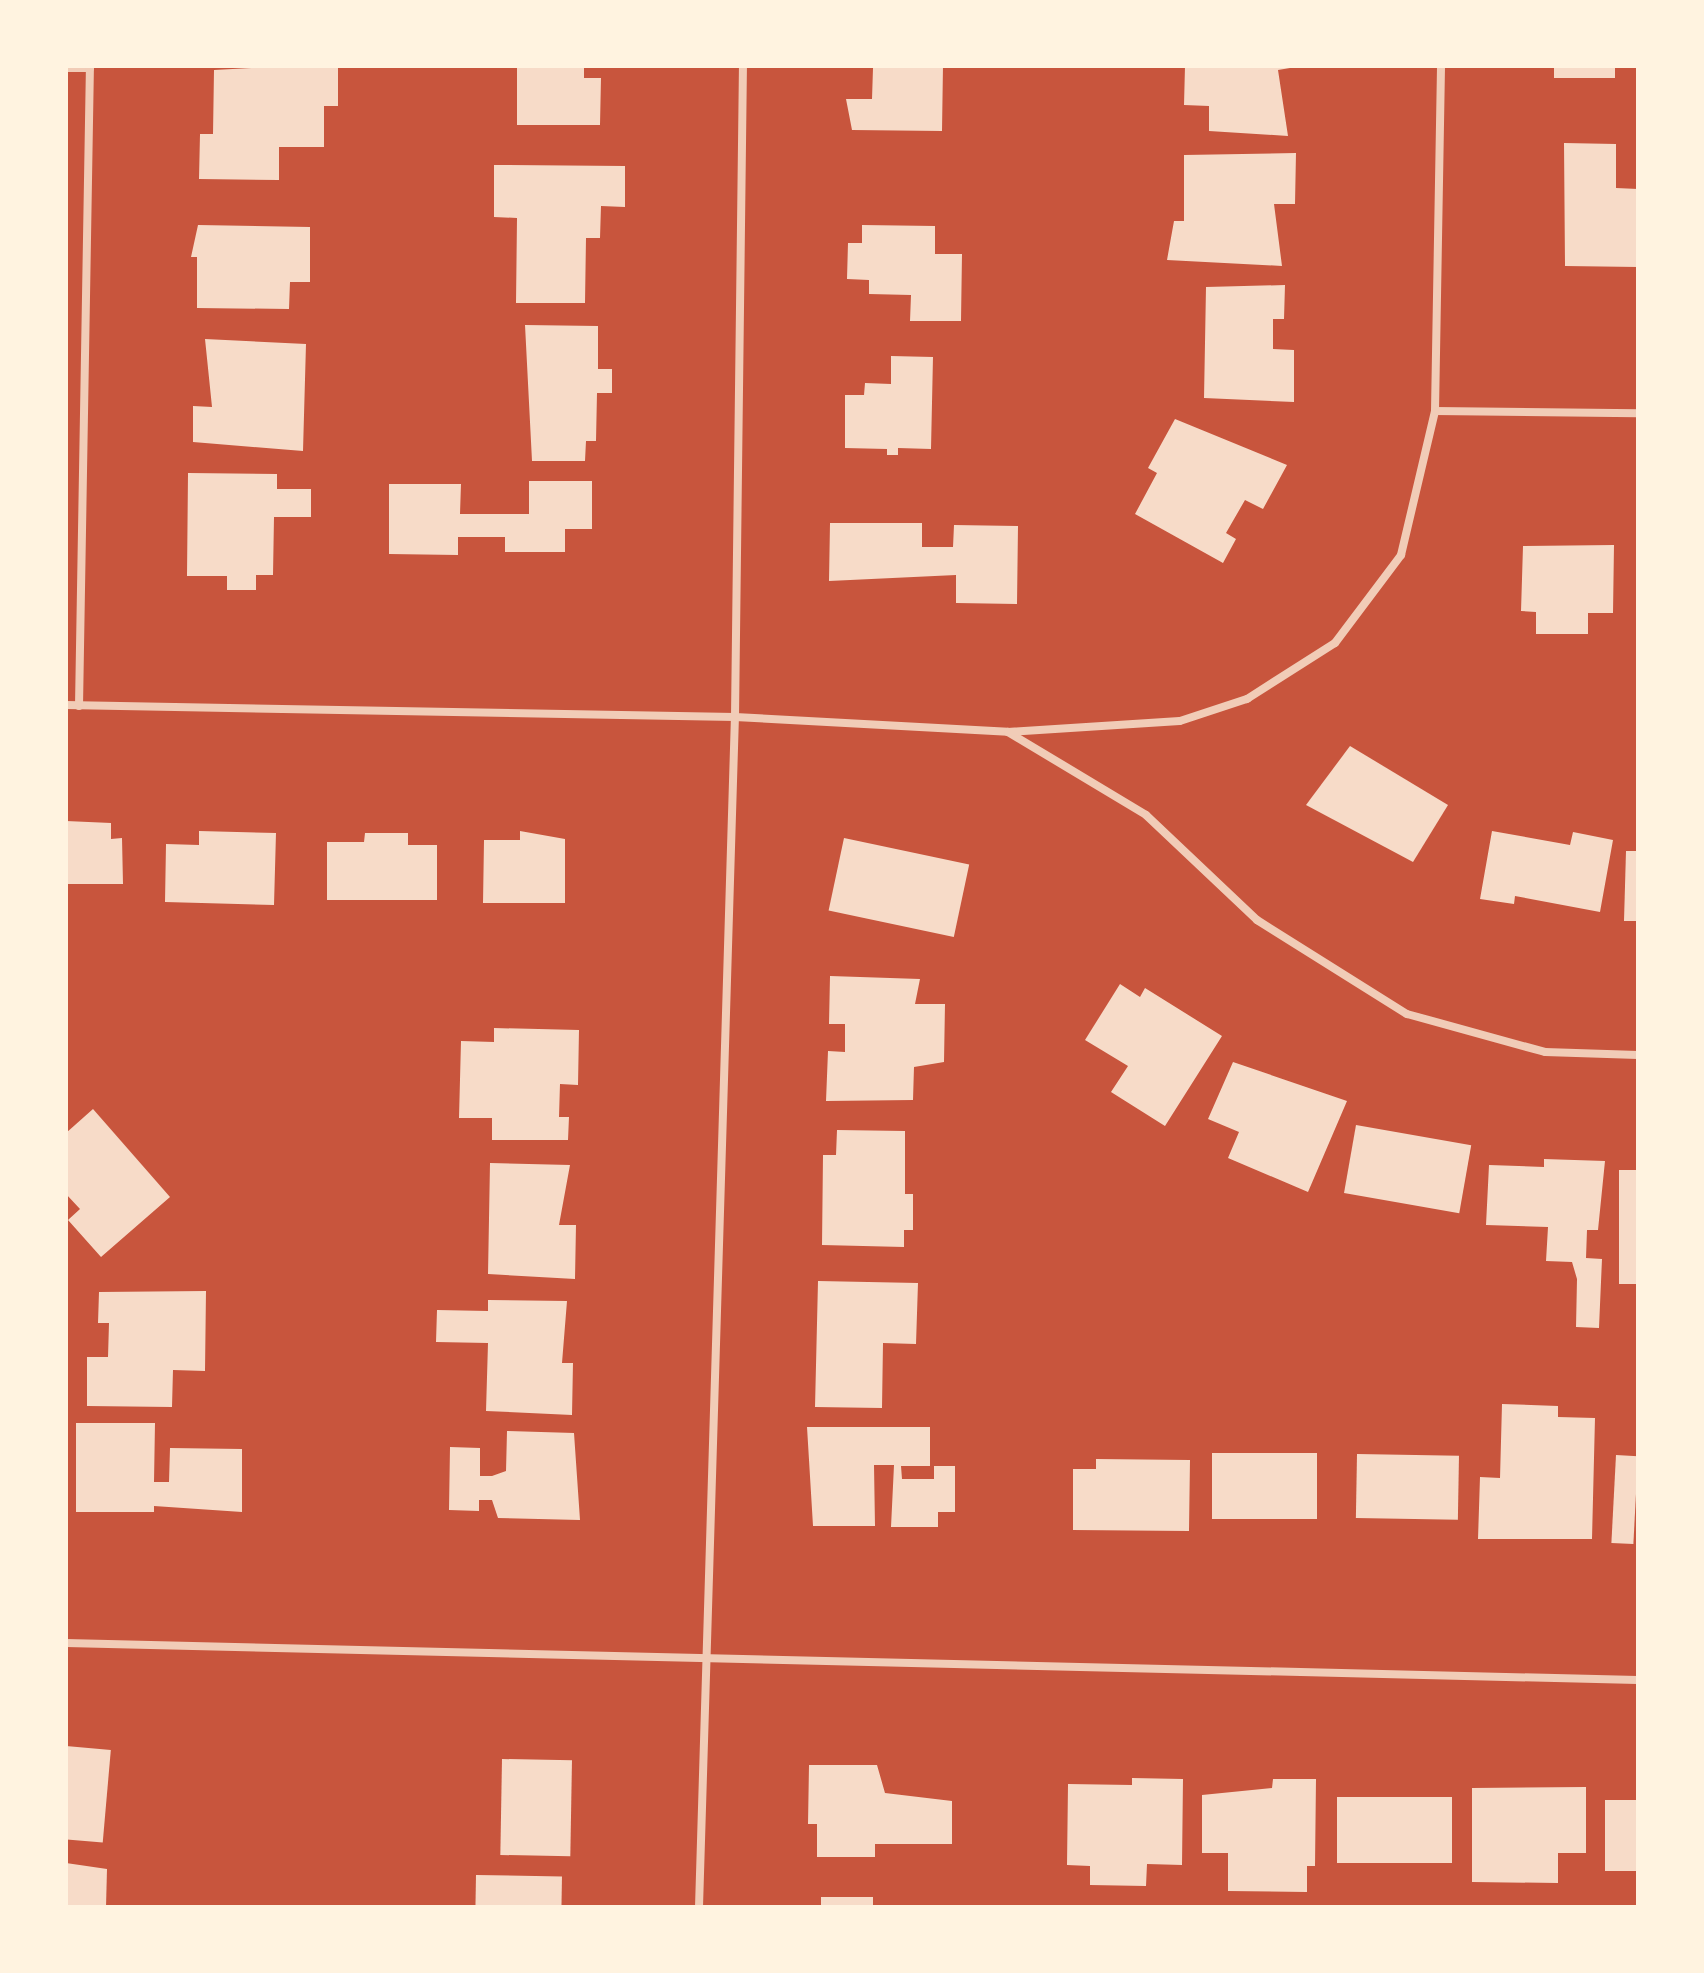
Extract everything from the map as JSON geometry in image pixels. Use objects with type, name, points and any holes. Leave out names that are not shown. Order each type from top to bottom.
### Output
[{"type":"street","points":[[699,1907],[703,1655],[735,717],[743,66]]},
{"type":"street","points":[[66,705],[735,717],[1008,732],[1180,721],[1247,699],[1335,643],[1401,555],[1435,411],[1441,66]]},
{"type":"street","points":[[66,68],[90,67],[79,706]]},
{"type":"street","points":[[1435,411],[1638,413]]},
{"type":"street","points":[[1008,732],[1146,815],[1257,920],[1407,1014],[1545,1052],[1638,1055]]},
{"type":"street","points":[[66,1643],[703,1655],[1638,1680]]},
{"type":"building","points":[[338,66],[338,106],[324,106],[324,147],[279,147],[279,180],[199,179],[200,134],[213,134],[214,70]]},
{"type":"building","points":[[517,66],[584,66],[584,78],[601,78],[600,125],[517,125]]},
{"type":"building","points":[[943,66],[942,131],[852,130],[846,99],[872,99],[873,68]]},
{"type":"building","points":[[1185,66],[1302,66],[1278,70],[1288,136],[1209,131],[1209,106],[1184,105]]},
{"type":"building","points":[[1554,66],[1615,66],[1615,78],[1554,78]]},
{"type":"building","points":[[1564,143],[1616,144],[1616,188],[1638,189],[1638,267],[1565,266]]},
{"type":"building","points":[[1296,153],[1295,204],[1274,204],[1282,266],[1167,260],[1174,221],[1184,221],[1184,155]]},
{"type":"building","points":[[494,165],[625,166],[625,207],[601,206],[600,238],[586,238],[585,303],[516,303],[517,218],[494,217]]},
{"type":"building","points":[[198,225],[310,227],[310,282],[290,282],[289,309],[197,308],[197,257],[191,257]]},
{"type":"building","points":[[862,225],[935,226],[935,254],[962,254],[961,321],[910,321],[911,295],[869,294],[869,280],[847,279],[848,243],[862,243]]},
{"type":"building","points":[[1285,285],[1284,319],[1273,319],[1273,349],[1294,350],[1294,402],[1204,398],[1206,287]]},
{"type":"building","points":[[525,325],[598,326],[598,369],[612,369],[612,393],[597,393],[596,441],[586,441],[585,461],[532,461]]},
{"type":"building","points":[[205,339],[306,344],[303,451],[193,442],[193,406],[212,407]]},
{"type":"building","points":[[891,356],[933,357],[931,449],[898,448],[898,455],[887,455],[887,449],[845,448],[845,395],[864,395],[865,383],[891,384]]},
{"type":"building","points":[[1175,419],[1287,465],[1263,509],[1245,500],[1226,533],[1236,539],[1223,563],[1135,514],[1157,473],[1148,468]]},
{"type":"building","points":[[188,473],[277,474],[277,489],[311,489],[311,517],[274,517],[273,575],[256,575],[256,590],[227,590],[227,576],[187,576]]},
{"type":"building","points":[[529,481],[592,481],[592,529],[565,529],[565,552],[505,552],[505,537],[458,537],[458,555],[389,554],[389,484],[461,484],[460,514],[529,514]]},
{"type":"building","points":[[830,523],[922,523],[922,547],[953,547],[954,525],[1018,526],[1017,604],[956,603],[956,575],[829,581]]},
{"type":"building","points":[[1614,545],[1613,613],[1588,613],[1588,634],[1536,634],[1536,612],[1521,611],[1523,546]]},
{"type":"building","points":[[1350,746],[1448,805],[1413,862],[1306,805]]},
{"type":"building","points":[[66,821],[111,823],[111,839],[122,838],[123,884],[66,884]]},
{"type":"building","points":[[199,831],[276,833],[274,905],[165,902],[166,844],[199,845]]},
{"type":"building","points":[[520,831],[565,839],[565,903],[483,903],[484,840],[520,840]]},
{"type":"building","points":[[1492,831],[1570,845],[1573,832],[1613,840],[1600,912],[1515,896],[1514,904],[1480,899]]},
{"type":"building","points":[[365,833],[408,833],[408,845],[437,845],[437,900],[327,900],[327,842],[364,842]]},
{"type":"building","points":[[844,838],[969,865],[954,937],[829,910]]},
{"type":"building","points":[[1626,851],[1638,851],[1638,921],[1624,921]]},
{"type":"building","points":[[830,976],[920,979],[915,1004],[945,1004],[944,1062],[914,1067],[913,1100],[826,1101],[828,1051],[845,1052],[845,1024],[829,1024]]},
{"type":"building","points":[[1120,984],[1140,997],[1145,988],[1222,1036],[1165,1126],[1111,1092],[1128,1066],[1085,1040]]},
{"type":"building","points":[[494,1028],[579,1030],[578,1085],[560,1084],[559,1117],[569,1117],[568,1140],[492,1140],[492,1118],[459,1118],[461,1041],[494,1042]]},
{"type":"building","points":[[1233,1062],[1347,1101],[1308,1192],[1228,1158],[1239,1132],[1208,1119]]},
{"type":"building","points":[[93,1109],[170,1197],[101,1257],[68,1220],[80,1209],[66,1194],[66,1133]]},
{"type":"building","points":[[1356,1125],[1471,1145],[1459,1213],[1344,1193]]},
{"type":"building","points":[[837,1130],[905,1131],[905,1194],[913,1194],[913,1230],[904,1230],[904,1247],[822,1245],[823,1155],[836,1155]]},
{"type":"building","points":[[1544,1159],[1605,1161],[1598,1230],[1587,1230],[1586,1258],[1602,1259],[1599,1328],[1576,1327],[1577,1279],[1572,1262],[1546,1261],[1548,1227],[1486,1225],[1489,1165],[1544,1167]]},
{"type":"building","points":[[490,1163],[570,1165],[559,1225],[576,1225],[575,1279],[488,1274]]},
{"type":"building","points":[[1619,1170],[1638,1170],[1638,1284],[1619,1284]]},
{"type":"building","points":[[818,1281],[918,1283],[916,1344],[883,1343],[882,1408],[815,1407]]},
{"type":"building","points":[[206,1291],[205,1371],[173,1370],[172,1407],[87,1406],[87,1357],[108,1357],[109,1323],[98,1323],[99,1292]]},
{"type":"building","points":[[488,1300],[567,1301],[562,1363],[573,1363],[572,1415],[486,1411],[488,1343],[436,1342],[437,1310],[488,1311]]},
{"type":"building","points":[[1502,1404],[1558,1406],[1558,1417],[1595,1418],[1592,1539],[1478,1539],[1480,1477],[1500,1478]]},
{"type":"building","points":[[76,1423],[155,1423],[154,1482],[169,1482],[170,1448],[242,1449],[242,1512],[154,1506],[154,1512],[76,1512]]},
{"type":"building","points":[[807,1427],[930,1427],[930,1466],[901,1466],[902,1479],[934,1479],[934,1466],[955,1466],[955,1512],[938,1512],[938,1527],[891,1527],[894,1465],[874,1465],[875,1526],[813,1526]]},
{"type":"building","points":[[507,1431],[574,1433],[580,1520],[498,1518],[492,1500],[479,1500],[479,1511],[449,1510],[450,1447],[480,1448],[480,1476],[492,1476],[506,1471]]},
{"type":"building","points":[[1212,1453],[1317,1453],[1317,1519],[1212,1519]]},
{"type":"building","points":[[1357,1454],[1459,1456],[1458,1520],[1356,1518]]},
{"type":"building","points":[[1616,1455],[1638,1456],[1633,1544],[1611,1543]]},
{"type":"building","points":[[1096,1459],[1190,1460],[1189,1531],[1073,1530],[1073,1469],[1096,1469]]},
{"type":"building","points":[[66,1746],[111,1750],[103,1843],[66,1839]]},
{"type":"building","points":[[502,1759],[572,1760],[570,1856],[500,1855]]},
{"type":"building","points":[[809,1765],[877,1765],[885,1793],[952,1801],[952,1844],[875,1844],[875,1857],[817,1857],[817,1824],[808,1824]]},
{"type":"building","points":[[1132,1778],[1183,1779],[1182,1865],[1147,1864],[1146,1886],[1090,1885],[1090,1866],[1067,1865],[1068,1784],[1132,1785]]},
{"type":"building","points":[[1273,1779],[1316,1779],[1315,1866],[1307,1866],[1307,1892],[1228,1891],[1228,1853],[1202,1853],[1202,1795],[1272,1788]]},
{"type":"building","points":[[1586,1787],[1586,1853],[1558,1853],[1558,1883],[1472,1882],[1472,1788]]},
{"type":"building","points":[[1337,1797],[1452,1797],[1452,1863],[1337,1863]]},
{"type":"building","points":[[1605,1800],[1638,1800],[1638,1871],[1605,1871]]},
{"type":"building","points":[[66,1863],[107,1869],[106,1907],[66,1907]]},
{"type":"building","points":[[476,1875],[562,1877],[561,1907],[475,1907]]},
{"type":"building","points":[[821,1897],[873,1897],[873,1907],[821,1907]]}]
